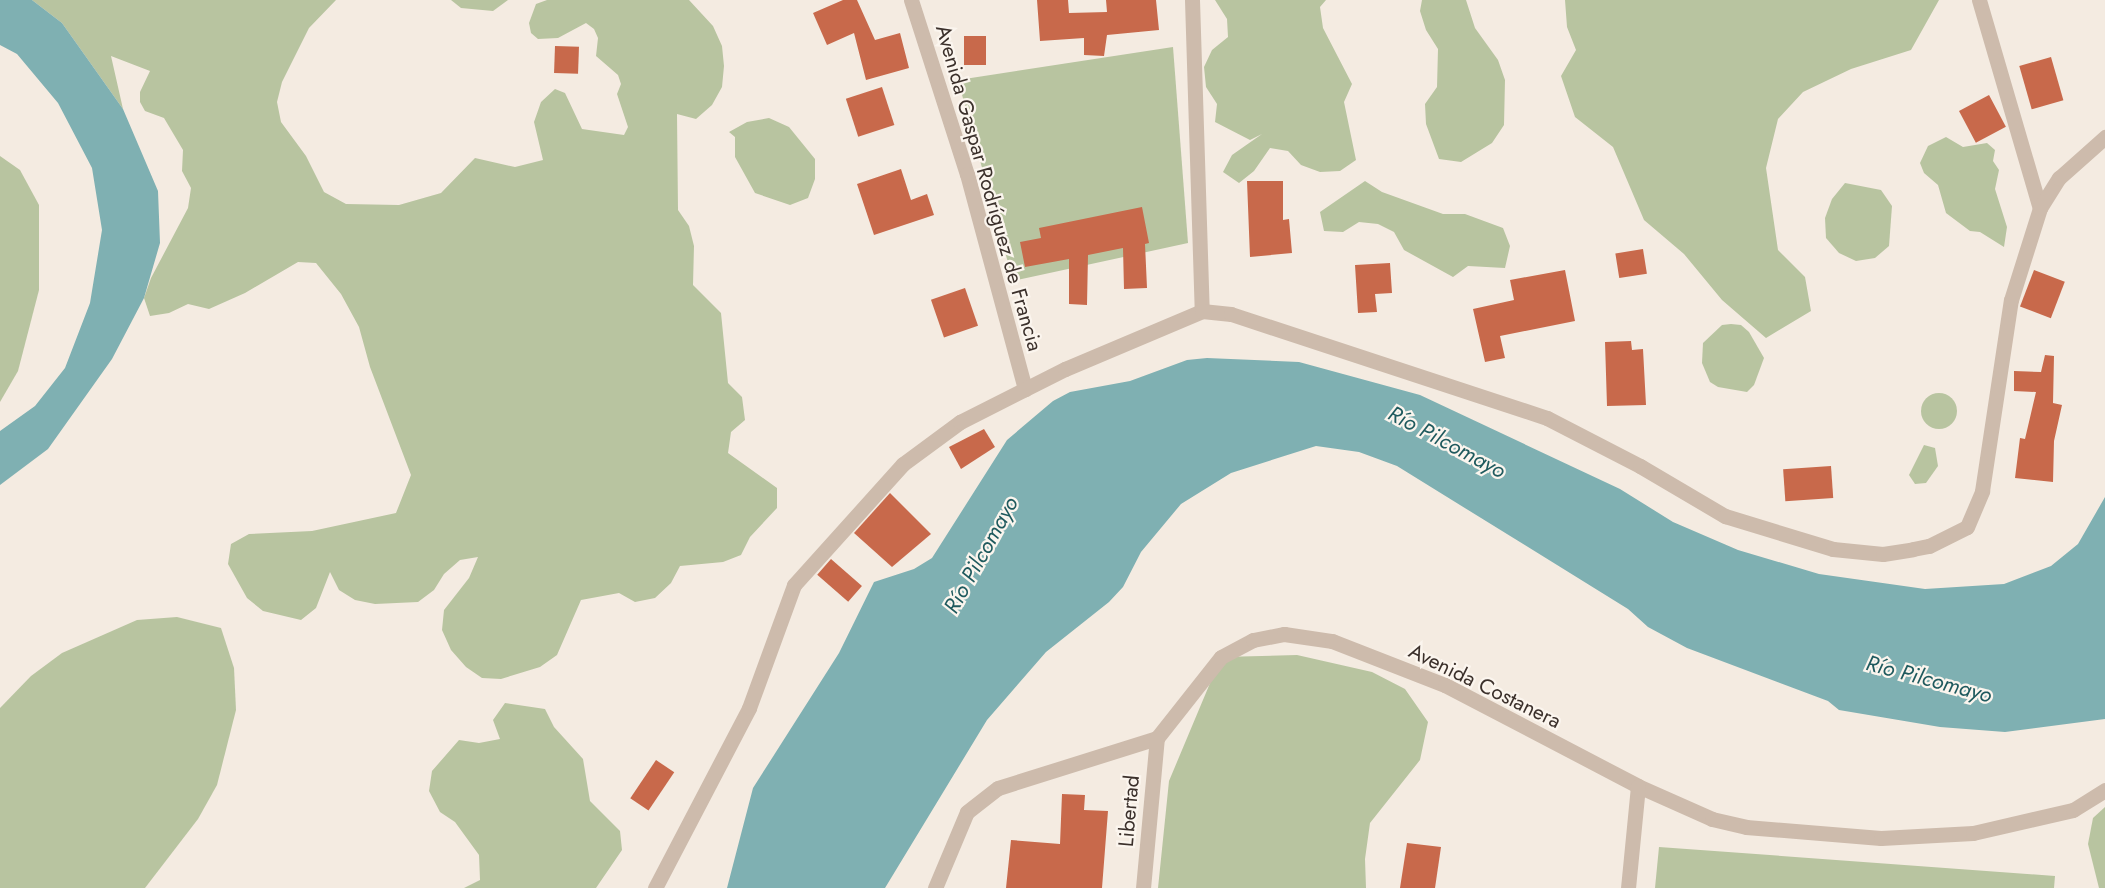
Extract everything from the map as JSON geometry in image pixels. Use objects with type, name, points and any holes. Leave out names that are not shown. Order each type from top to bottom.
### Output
[{"type":"street","name":"Avenida Gaspar Rodríguez de Francia","points":[[911,0],[967,174],[1025,389]]},
{"type":"street","points":[[1192,0],[1202,311]]},
{"type":"street","points":[[1979,0],[2040,208]]},
{"type":"street","points":[[655,888],[749,708],[794,585],[903,464],[960,422],[1025,389],[1202,311],[1231,314],[1547,418],[1641,466],[1725,516],[1833,549],[1883,554],[1929,546],[1967,527],[1982,491],[2011,300],[2040,208],[2059,178],[2105,137]]},
{"type":"street","name":"Avenida Costanera","points":[[1157,738],[1221,657],[1254,640],[1284,634],[1332,641],[1445,685],[1638,786],[1712,819],[1746,827],[1881,838],[1973,832],[2073,810],[2105,790]]},
{"type":"street","points":[[934,888],[967,812],[998,788],[1157,738]]},
{"type":"street","name":"Libertad","points":[[1143,888],[1157,738]]},
{"type":"street","points":[[1628,888],[1638,786]]},
{"type":"green space","points":[[32,0],[336,0],[309,28],[282,82],[277,102],[281,122],[306,156],[324,192],[346,204],[399,205],[441,193],[475,158],[515,167],[543,160],[534,122],[541,102],[555,89],[565,93],[582,129],[624,135],[628,127],[617,94],[621,84],[618,75],[596,56],[598,38],[594,29],[586,23],[558,38],[538,39],[531,33],[529,23],[536,4],[547,0],[689,0],[713,26],[722,46],[724,66],[722,87],[712,105],[696,119],[677,114],[678,210],[689,226],[694,246],[693,285],[721,313],[728,383],[742,397],[745,420],[731,432],[728,453],[777,488],[777,508],[750,537],[741,555],[723,562],[680,566],[671,583],[655,598],[635,602],[619,593],[581,600],[557,655],[540,667],[501,679],[482,678],[466,667],[451,650],[442,630],[444,610],[469,578],[478,557],[460,560],[444,574],[434,590],[418,602],[375,604],[355,600],[339,590],[330,572],[316,608],[301,620],[263,611],[247,598],[228,564],[231,544],[249,534],[312,531],[396,513],[411,475],[370,367],[359,327],[341,294],[316,263],[298,262],[245,293],[209,309],[188,304],[169,313],[150,316],[144,298],[151,278],[188,208],[191,188],[182,171],[183,150],[164,118],[145,111],[140,102],[140,92],[150,71],[111,56],[123,109],[62,23]]},
{"type":"green space","points":[[451,0],[508,0],[493,11],[461,8]]},
{"type":"green space","points":[[1215,0],[1326,0],[1320,7],[1323,28],[1352,84],[1344,102],[1356,160],[1340,171],[1320,172],[1301,165],[1288,151],[1270,148],[1254,171],[1239,183],[1223,172],[1232,155],[1262,134],[1250,140],[1215,122],[1217,104],[1206,87],[1204,67],[1212,50],[1228,37],[1227,19]]},
{"type":"green space","points":[[1422,0],[1466,0],[1475,28],[1498,60],[1505,80],[1504,125],[1492,143],[1461,162],[1439,159],[1426,124],[1425,104],[1437,87],[1438,49],[1426,30],[1420,11]]},
{"type":"green space","points":[[1565,0],[1939,0],[1911,50],[1851,69],[1803,92],[1778,119],[1766,168],[1778,250],[1805,277],[1811,311],[1766,338],[1722,300],[1684,254],[1644,220],[1613,147],[1575,117],[1561,76],[1576,50],[1567,27]]},
{"type":"green space","points":[[1173,47],[1188,243],[1013,281],[958,80]]},
{"type":"green space","points":[[769,118],[789,127],[815,159],[815,179],[808,198],[790,205],[755,193],[735,157],[735,137],[729,132],[747,122]]},
{"type":"green space","points":[[1946,137],[1963,147],[1987,143],[1995,150],[1993,161],[1999,170],[1995,189],[2007,227],[2004,247],[1980,232],[1970,231],[1946,213],[1938,185],[1924,173],[1920,163],[1928,146]]},
{"type":"green space","points":[[0,156],[20,170],[39,205],[39,290],[18,371],[0,402]]},
{"type":"green space","points":[[1365,181],[1382,192],[1443,214],[1465,214],[1503,228],[1510,246],[1505,268],[1468,266],[1453,277],[1404,250],[1394,232],[1378,224],[1359,222],[1343,232],[1324,231],[1320,212]]},
{"type":"green space","points":[[1845,183],[1881,190],[1892,206],[1889,246],[1875,258],[1856,261],[1839,253],[1826,238],[1825,218],[1832,199]]},
{"type":"green space","points":[[1722,325],[1741,325],[1749,332],[1764,358],[1754,385],[1747,392],[1718,387],[1710,382],[1702,363],[1703,343]]},
{"type":"green space","points":[[1939,393],[1952,398],[1957,411],[1952,424],[1939,429],[1926,424],[1921,411],[1926,398]]},
{"type":"green space","points":[[1924,445],[1935,448],[1938,466],[1926,483],[1915,484],[1909,475]]},
{"type":"green space","points":[[177,617],[221,628],[234,668],[236,710],[217,785],[198,819],[145,888],[0,888],[0,708],[31,676],[62,653],[137,620]]},
{"type":"green space","points":[[1297,655],[1372,672],[1405,689],[1428,722],[1420,760],[1370,823],[1365,859],[1366,888],[1158,888],[1169,781],[1221,657]]},
{"type":"green space","points":[[505,703],[545,709],[554,727],[583,759],[590,801],[620,831],[622,850],[596,888],[464,888],[480,880],[479,855],[455,822],[440,812],[429,791],[432,771],[459,740],[479,743],[500,739],[493,720]]},
{"type":"green space","points":[[2105,807],[2105,888],[2099,888],[2088,844],[2093,818]]},
{"type":"green space","points":[[1659,847],[2055,876],[2054,888],[1655,888]]},
{"type":"water","points":[[0,0],[32,0],[62,23],[123,109],[158,191],[160,243],[144,298],[112,359],[48,449],[0,485],[0,431],[35,406],[65,368],[90,303],[102,230],[92,168],[58,103],[17,54],[0,45]]},
{"type":"water","name":"Río Pilcomayo","points":[[1207,358],[1299,362],[1420,395],[1620,489],[1673,522],[1738,550],[1819,574],[1925,589],[2004,584],[2051,566],[2078,544],[2105,497],[2105,719],[2005,732],[1940,727],[1839,710],[1828,701],[1687,648],[1648,627],[1628,609],[1397,466],[1359,452],[1316,446],[1231,473],[1181,504],[1141,552],[1123,587],[1109,602],[1046,652],[987,720],[885,888],[727,888],[753,788],[839,653],[874,582],[914,569],[932,558],[1007,440],[1053,401],[1070,392],[1130,381],[1187,360]]},
{"type":"building","points":[[843,0],[857,0],[875,40],[900,33],[909,68],[866,80],[854,33],[827,45],[813,13]]},
{"type":"building","points":[[1037,0],[1068,0],[1069,13],[1107,12],[1106,0],[1156,0],[1159,30],[1107,35],[1104,56],[1084,55],[1084,38],[1040,41]]},
{"type":"building","points":[[964,36],[986,36],[986,65],[964,65]]},
{"type":"building","points":[[555,46],[579,47],[578,74],[554,73]]},
{"type":"building","points":[[2051,57],[2063,100],[2032,109],[2019,66]]},
{"type":"building","points":[[882,87],[894,125],[858,137],[846,99]]},
{"type":"building","points":[[1989,95],[2006,127],[1976,143],[1959,111]]},
{"type":"building","points":[[901,169],[911,200],[927,194],[934,215],[874,235],[857,184]]},
{"type":"building","points":[[1247,181],[1283,181],[1283,220],[1289,219],[1292,253],[1250,257]]},
{"type":"building","points":[[1142,207],[1149,243],[1145,244],[1147,288],[1124,289],[1123,248],[1088,255],[1087,305],[1069,304],[1069,259],[1025,267],[1020,242],[1041,238],[1039,228]]},
{"type":"building","points":[[1643,249],[1647,274],[1619,278],[1615,253]]},
{"type":"building","points":[[1390,263],[1392,293],[1375,294],[1377,312],[1358,313],[1355,265]]},
{"type":"building","points":[[1565,270],[1575,321],[1500,336],[1505,358],[1485,362],[1473,309],[1514,300],[1510,280]]},
{"type":"building","points":[[2034,270],[2065,282],[2051,318],[2020,306]]},
{"type":"building","points":[[965,288],[978,326],[944,338],[931,300]]},
{"type":"building","points":[[1631,341],[1632,350],[1643,349],[1646,405],[1607,406],[1605,342]]},
{"type":"building","points":[[2045,355],[2054,356],[2053,403],[2062,405],[2054,441],[2053,482],[2015,478],[2020,438],[2025,439],[2036,392],[2014,391],[2014,371],[2041,372]]},
{"type":"building","points":[[984,429],[995,447],[961,469],[949,447]]},
{"type":"building","points":[[1831,466],[1833,498],[1785,501],[1783,469]]},
{"type":"building","points":[[890,493],[931,534],[892,567],[854,533]]},
{"type":"building","points":[[831,559],[862,586],[848,602],[817,575]]},
{"type":"building","points":[[656,760],[674,772],[649,810],[630,798]]},
{"type":"building","points":[[1062,794],[1085,795],[1084,810],[1108,811],[1102,888],[1006,888],[1011,840],[1060,844]]},
{"type":"building","points":[[1407,843],[1441,847],[1435,888],[1400,888]]}]
